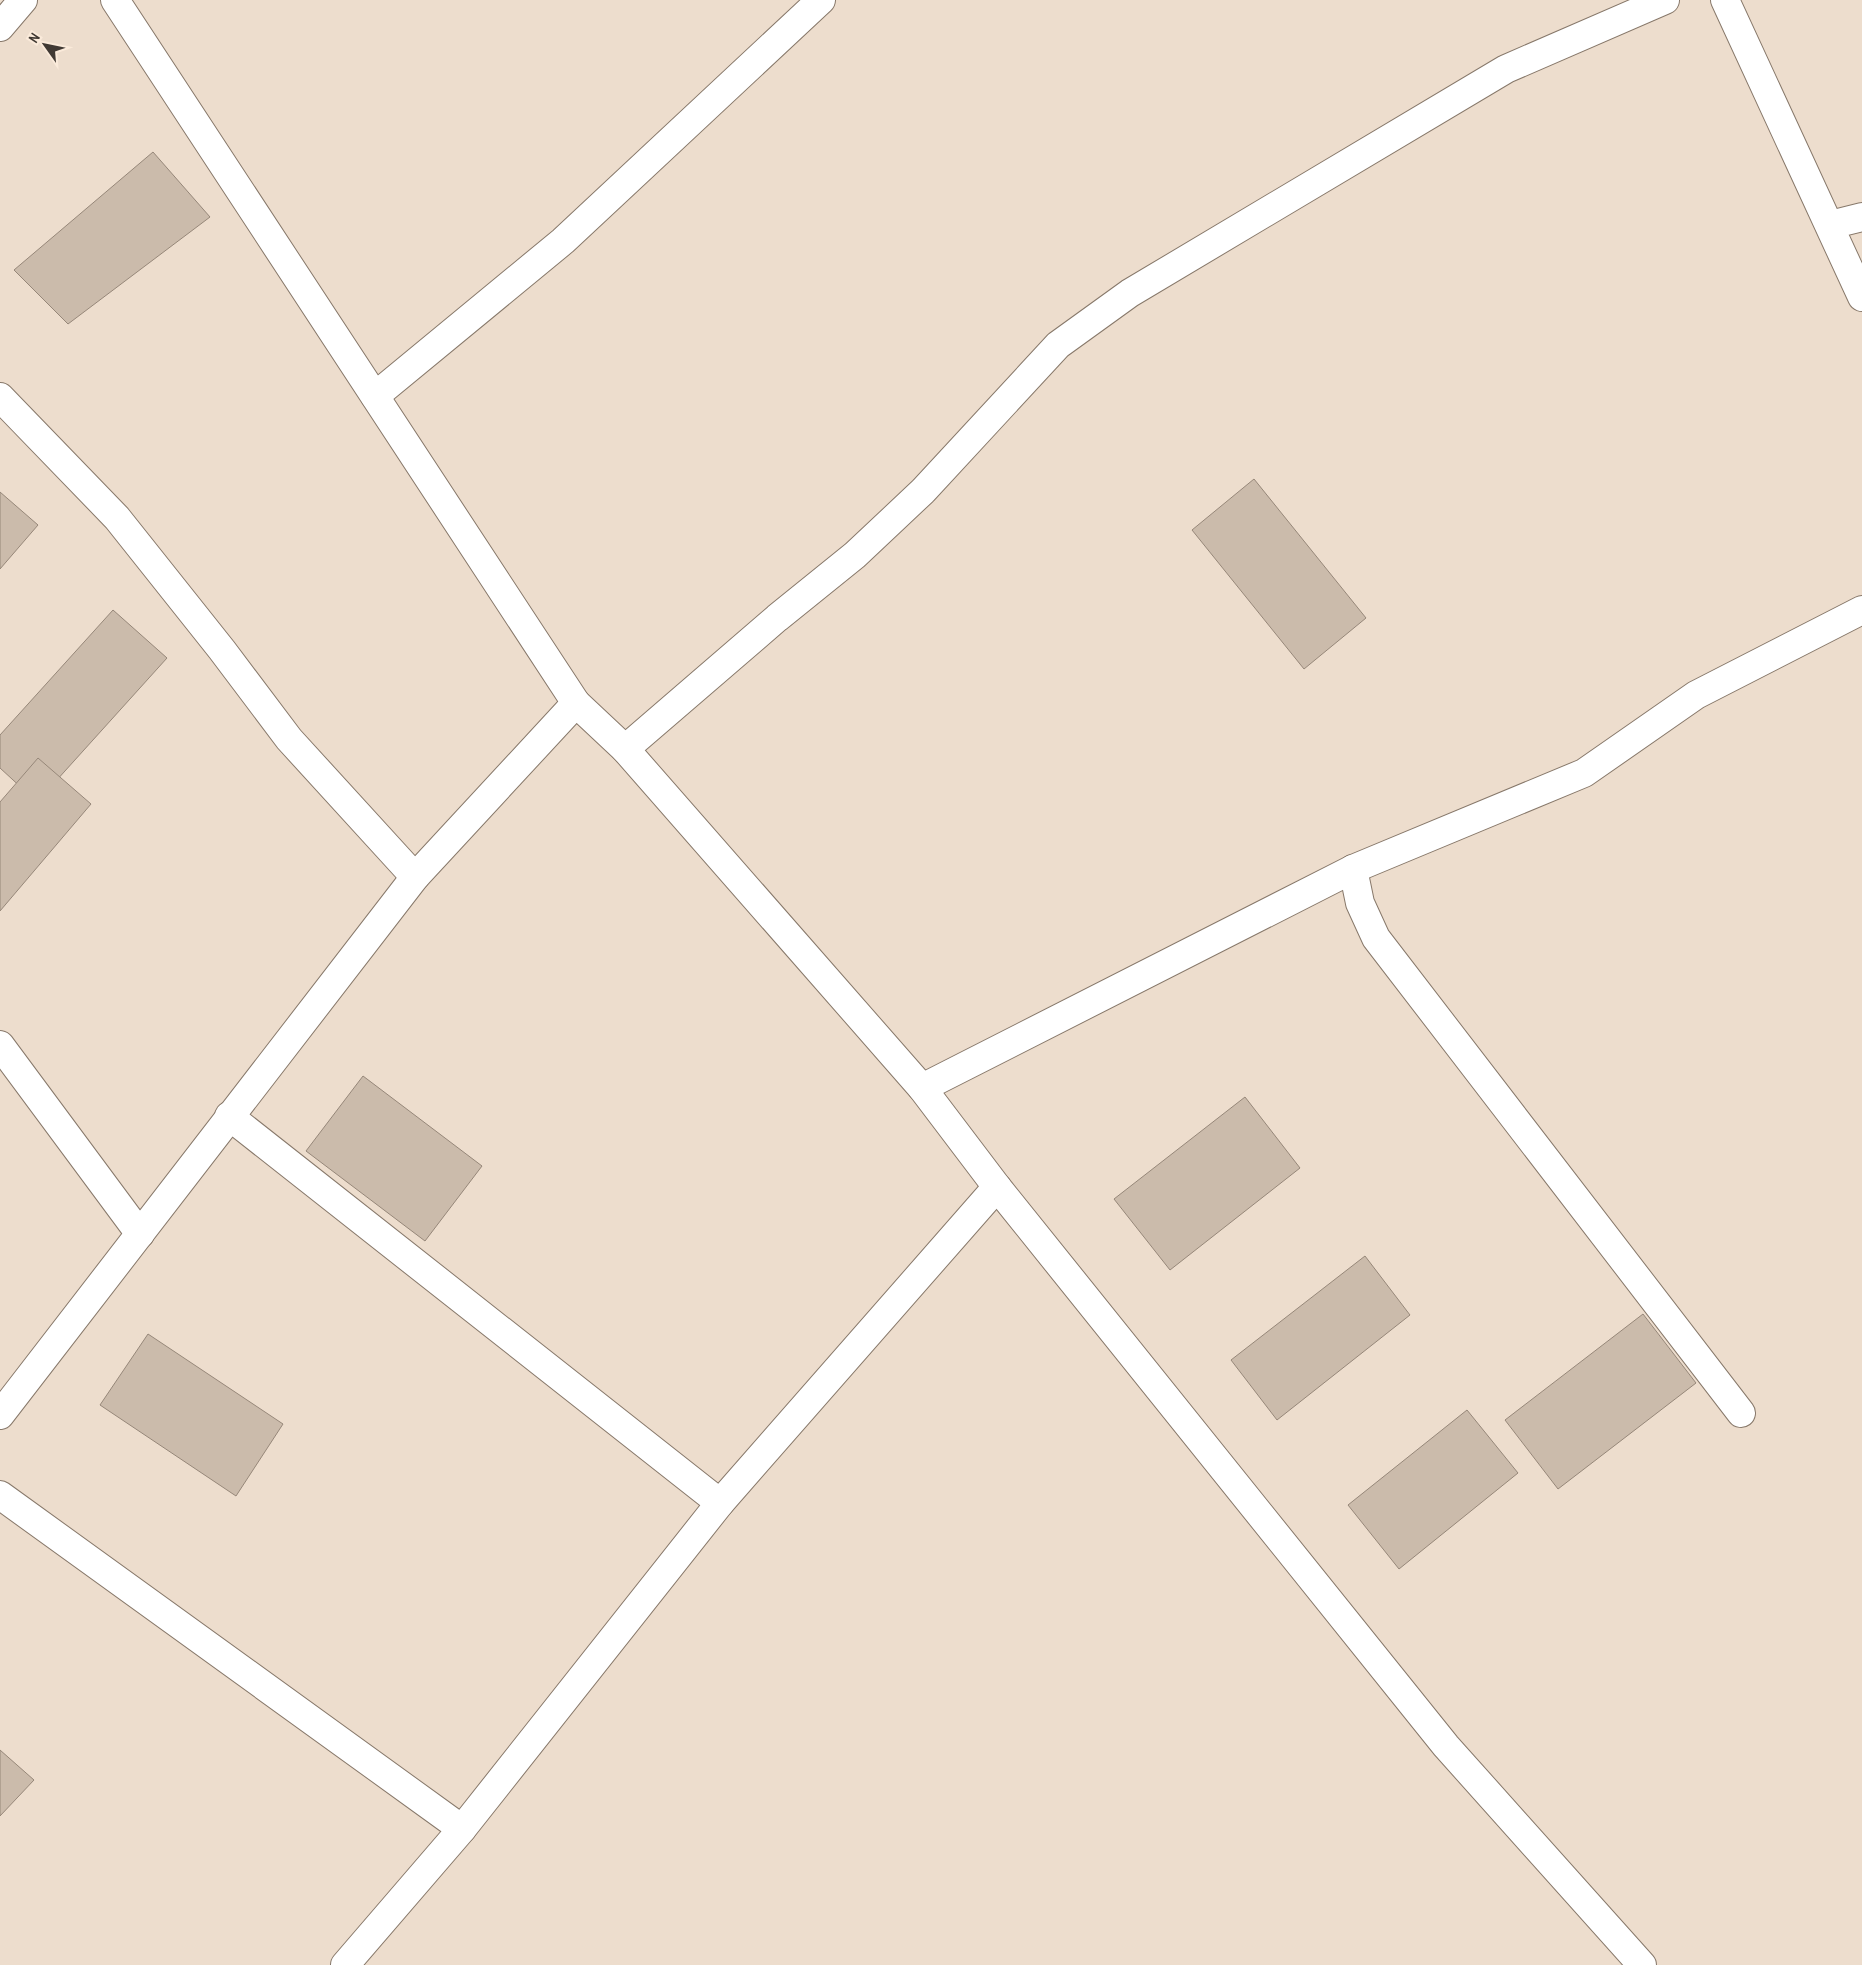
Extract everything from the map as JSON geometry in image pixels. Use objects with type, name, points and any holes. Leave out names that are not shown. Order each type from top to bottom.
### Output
[{"type":"street","points":[[0,27],[23,0]]},
{"type":"street","points":[[114,0],[576,703],[625,749],[922,1088],[997,1187],[1446,1746],[1642,1965]]},
{"type":"street","points":[[375,396],[563,241],[821,0]]},
{"type":"street","points":[[625,749],[777,618],[855,555],[923,490],[1058,345],[1122,298],[1506,69],[1665,0]]},
{"type":"street","points":[[1724,0],[1862,297]]},
{"type":"street","points":[[1830,225],[1862,217]]},
{"type":"street","points":[[0,397],[117,518],[222,650],[289,739],[415,876]]},
{"type":"street","points":[[922,1088],[1353,869],[1584,773],[1696,695],[1862,610]]},
{"type":"street","points":[[0,1415],[415,876],[576,703]]},
{"type":"street","points":[[1353,869],[1360,903],[1376,938],[1741,1413]]},
{"type":"street","points":[[0,1044],[140,1234]]},
{"type":"street","points":[[229,1116],[720,1503]]},
{"type":"street","points":[[346,1965],[462,1829],[720,1503],[997,1187]]},
{"type":"street","points":[[0,1495],[462,1829]]},
{"type":"building","points":[[153,152],[210,217],[68,324],[14,270]]},
{"type":"building","points":[[1254,479],[1366,618],[1304,669],[1192,530]]},
{"type":"building","points":[[0,492],[38,525],[0,569]]},
{"type":"building","points":[[113,610],[167,658],[37,802],[0,768],[0,735]]},
{"type":"building","points":[[38,758],[91,804],[0,911],[0,802]]},
{"type":"building","points":[[363,1076],[482,1166],[425,1241],[306,1151]]},
{"type":"building","points":[[1245,1097],[1300,1168],[1170,1270],[1114,1199]]},
{"type":"building","points":[[1365,1256],[1410,1315],[1277,1420],[1231,1360]]},
{"type":"building","points":[[1643,1314],[1696,1383],[1558,1489],[1505,1420]]},
{"type":"building","points":[[148,1334],[283,1424],[236,1496],[100,1405]]},
{"type":"building","points":[[1467,1410],[1518,1473],[1399,1569],[1348,1505]]},
{"type":"building","points":[[0,1750],[34,1780],[0,1816]]}]
